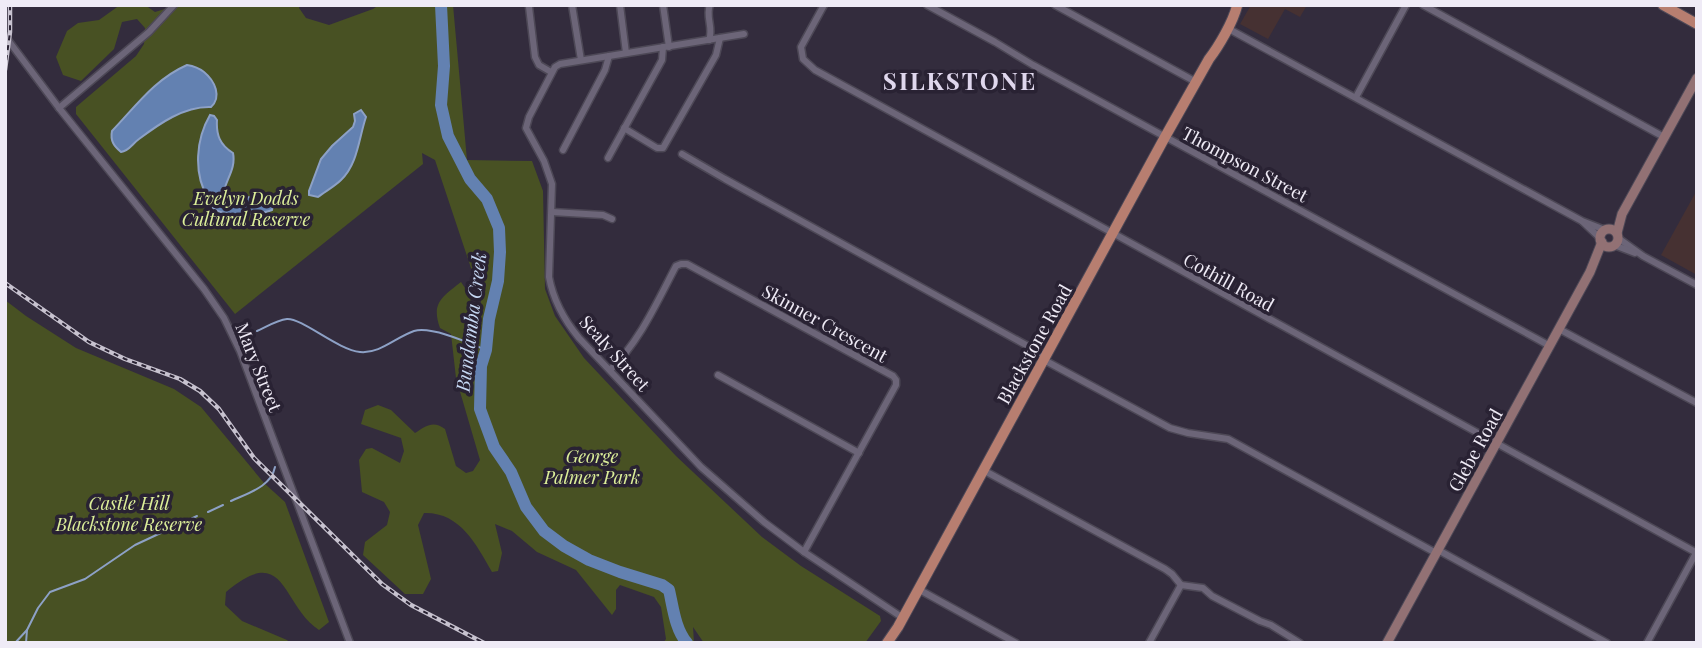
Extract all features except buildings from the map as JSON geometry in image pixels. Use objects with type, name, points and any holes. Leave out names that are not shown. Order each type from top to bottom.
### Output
[{"type":"main road","points":[[1663,5],[1697,24]]},
{"type":"main road","name":"Blackstone Road","points":[[1209,59],[1210,51],[1237,6]]},
{"type":"main road","name":"Blackstone Road","points":[[887,643],[1235,15],[1237,6]]},
{"type":"street","points":[[59,108],[149,32],[174,5]]},
{"type":"street","points":[[572,5],[581,60]]},
{"type":"street","points":[[620,5],[626,53]]},
{"type":"street","points":[[608,158],[662,60],[666,47],[663,5]]},
{"type":"street","points":[[709,40],[710,5]]},
{"type":"street","name":"Cothill Road","points":[[824,5],[801,47],[803,60],[816,70],[1697,553]]},
{"type":"street","name":"Thompson Street","points":[[927,5],[1032,65],[1550,346]]},
{"type":"street","points":[[1055,5],[1196,82]]},
{"type":"street","points":[[1356,97],[1406,5]]},
{"type":"street","points":[[1423,5],[1664,137]]},
{"type":"street","points":[[529,7],[534,57],[539,65],[551,72],[560,64],[744,34]]},
{"type":"street","points":[[1227,28],[1582,220],[1588,228],[1697,285]]},
{"type":"street","name":"Mary Street","points":[[5,36],[204,289],[233,333],[350,643]]},
{"type":"street","points":[[624,128],[657,148],[663,148],[716,55],[720,38]]},
{"type":"street","points":[[563,150],[605,71],[609,56]]},
{"type":"street","name":"Sealy Street","points":[[551,72],[526,128],[544,161],[552,184],[549,277],[571,328],[701,467],[764,522],[804,552],[903,618]]},
{"type":"street","name":"Glebe Road","points":[[1387,643],[1697,78]]},
{"type":"street","points":[[682,154],[1170,428],[1228,439],[1607,643]]},
{"type":"street","points":[[552,212],[603,215],[612,219]]},
{"type":"street","name":"Skinner Crescent","points":[[610,370],[636,341],[676,266],[687,264],[892,376],[896,385],[804,552]]},
{"type":"street","points":[[1559,328],[1697,403]]},
{"type":"street","points":[[718,375],[859,453]]},
{"type":"street","points":[[983,470],[1165,569],[1181,585],[1200,587],[1300,643]]},
{"type":"street","points":[[1647,643],[1697,553]]},
{"type":"street","points":[[1149,643],[1181,585]]},
{"type":"street","points":[[918,589],[1016,643]]},
{"type":"shaded area","points":[[1251,5],[1307,5],[1300,17],[1285,9],[1268,39],[1240,24]]},
{"type":"shaded area","points":[[1697,190],[1697,275],[1661,255]]},
{"type":"green space","points":[[120,5],[145,5],[155,12],[171,5],[300,5],[299,8],[306,18],[329,25],[379,5],[453,5],[467,160],[532,161],[543,191],[545,289],[555,316],[584,358],[676,456],[762,537],[801,566],[880,616],[881,621],[865,643],[704,643],[693,627],[694,643],[663,643],[666,639],[661,607],[654,597],[620,585],[616,590],[616,609],[612,615],[576,570],[537,552],[512,531],[495,524],[502,553],[498,571],[492,572],[466,532],[448,518],[437,514],[424,513],[418,525],[431,579],[423,594],[405,594],[363,555],[365,542],[387,525],[390,512],[384,502],[362,492],[359,460],[366,449],[372,448],[400,463],[404,451],[401,438],[361,424],[365,410],[378,405],[391,410],[415,433],[430,425],[441,426],[445,429],[456,466],[466,473],[473,471],[480,460],[456,378],[451,334],[440,328],[437,312],[440,301],[461,282],[469,294],[477,325],[480,320],[481,298],[435,160],[422,153],[423,164],[235,314],[76,114],[76,107],[136,56],[144,44],[145,28],[137,19],[122,22],[114,49],[81,81],[63,75],[56,57],[67,31],[78,23],[99,20]]},
{"type":"green space","name":"Castle Hill Blackstone Reserve","points":[[5,300],[76,348],[174,389],[201,407],[264,483],[285,502],[329,622],[319,630],[307,619],[281,582],[272,575],[260,573],[246,578],[226,592],[225,605],[242,621],[290,643],[5,643]]},
{"type":"water","points":[[187,65],[200,69],[211,80],[217,94],[211,107],[191,109],[172,117],[126,150],[121,152],[116,148],[112,131],[156,85]]},
{"type":"water","points":[[361,110],[366,117],[355,158],[347,174],[318,197],[309,195],[321,159],[353,127],[354,114]]},
{"type":"water","points":[[210,115],[217,120],[218,135],[234,158],[224,191],[268,201],[273,205],[272,210],[258,214],[233,214],[213,208],[203,188],[198,167],[199,145]]},
{"type":"waterway","name":"Bundamba Creek","points":[[441,5],[444,66],[441,105],[448,136],[470,179],[487,199],[499,228],[498,281],[481,366],[480,409],[494,447],[511,472],[526,507],[544,531],[589,560],[662,585],[669,590],[677,625],[687,643]]},
{"type":"waterway","points":[[257,331],[279,321],[294,320],[341,346],[367,352],[422,330],[450,336],[486,350]]},
{"type":"waterway","points":[[231,501],[264,484],[273,474],[275,467]]},
{"type":"waterway","points":[[208,512],[223,505]]},
{"type":"waterway","points":[[15,643],[27,630],[50,592],[85,579],[135,545],[197,516]]},
{"type":"waterway","points":[[26,643],[27,630]]},
{"type":"railway","points":[[5,70],[10,5]]},
{"type":"railway","points":[[5,283],[89,342],[125,359],[180,379],[200,391],[219,409],[254,458],[382,584],[411,605],[484,643]]},
{"type":"district","name":"SILKSTONE","points":[[960,80]]},
{"type":"park label","name":"Evelyn Dodds Cultural Reserve","points":[[246,208]]},
{"type":"park label","name":"George Palmer Park","points":[[592,466]]}]
